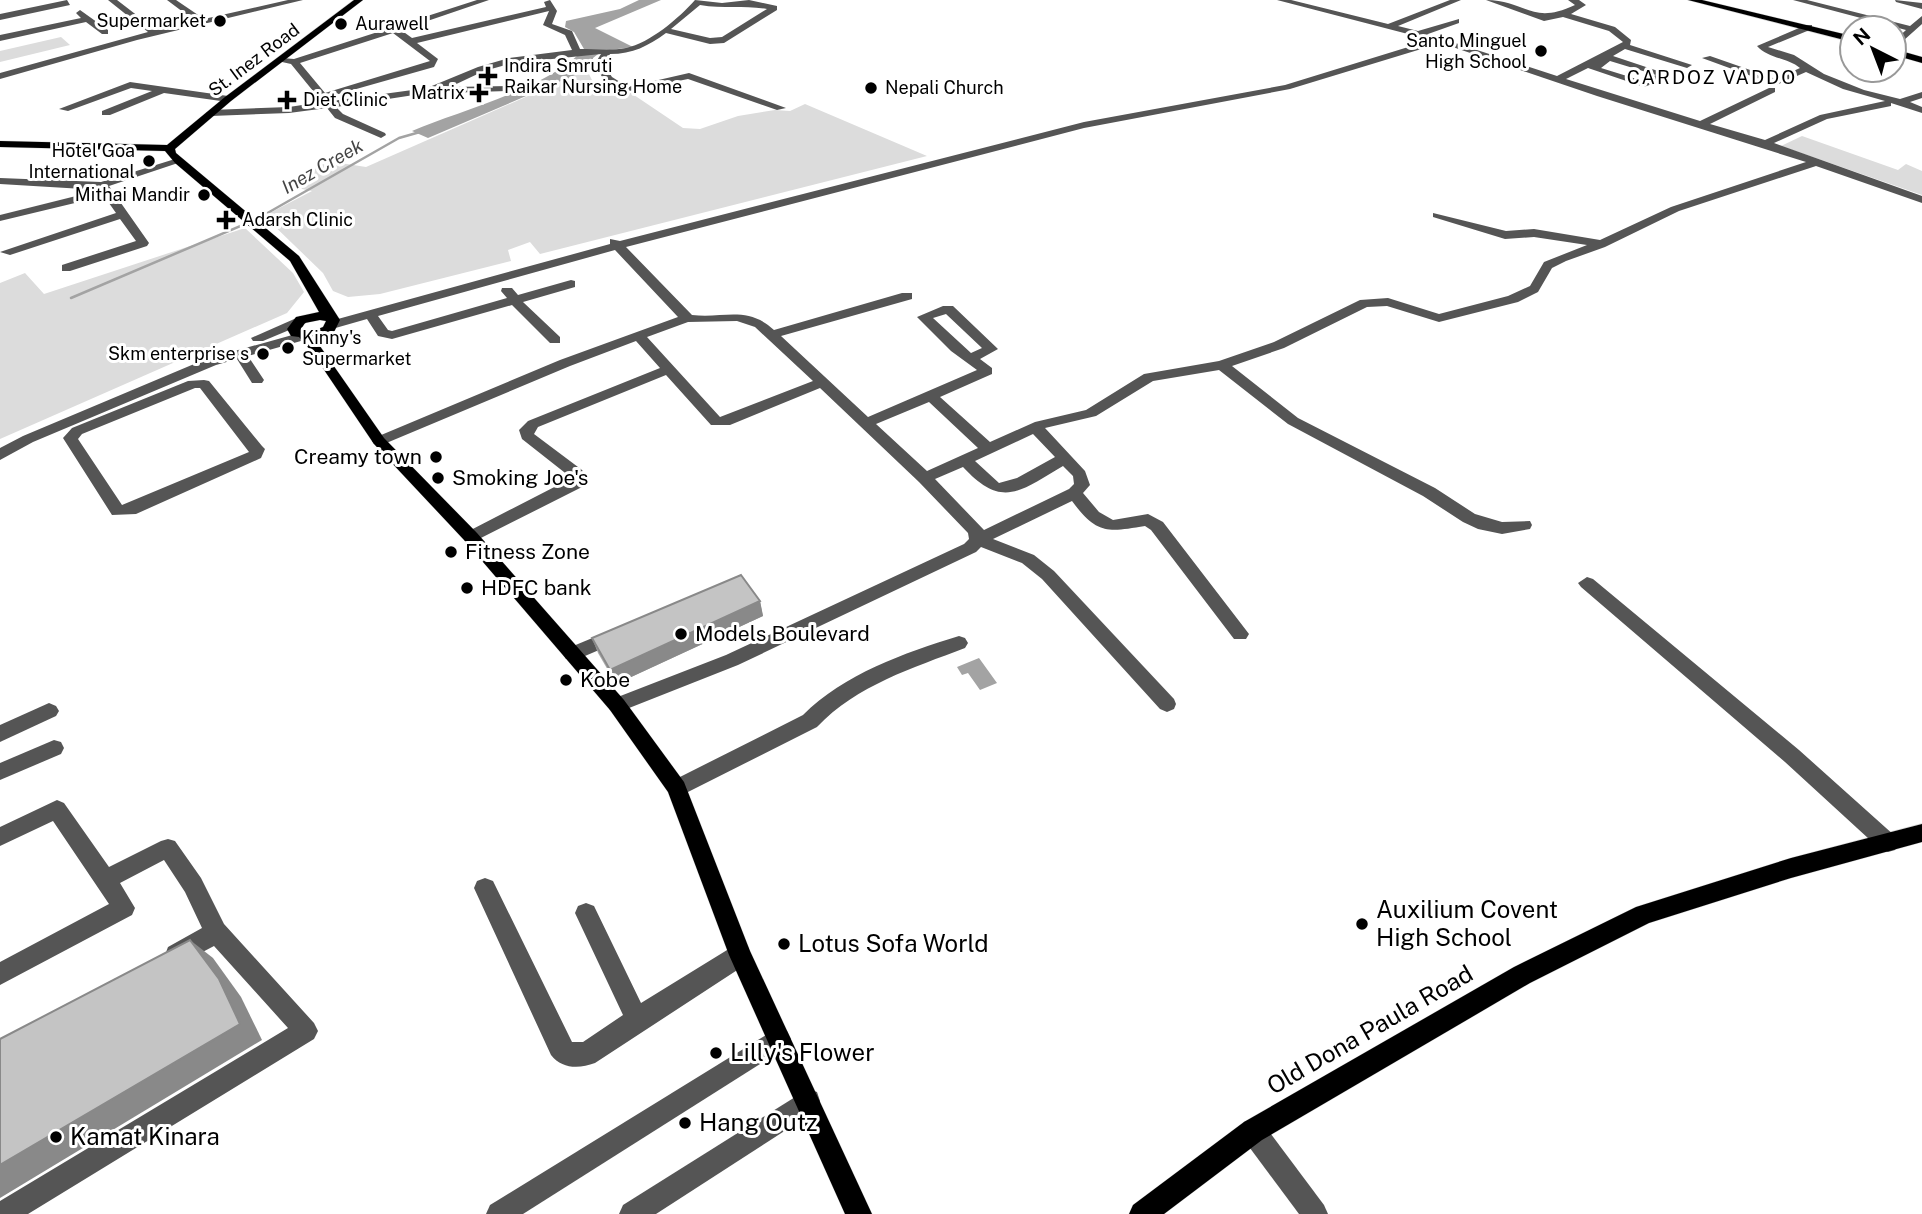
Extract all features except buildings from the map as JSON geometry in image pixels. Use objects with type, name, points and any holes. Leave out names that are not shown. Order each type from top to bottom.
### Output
[{"type":"main road","name":"St. Inez Road","points":[[170,148],[228,99],[359,0]]},
{"type":"main road","points":[[1692,0],[1838,35]]},
{"type":"main road","points":[[0,144],[170,148],[171,154],[295,259],[314,291],[320,330],[379,441],[471,537],[617,705],[677,788],[740,956],[859,1214]]},
{"type":"main road","points":[[314,291],[304,319],[294,329],[320,330]]},
{"type":"main road","points":[[304,319],[320,330]]},
{"type":"main road","name":"Old Dona Paula Road","points":[[1142,1214],[1253,1131],[1522,975],[1644,914],[1791,868],[1922,833]]},
{"type":"street","points":[[112,0],[155,34]]},
{"type":"street","points":[[171,0],[203,23]]},
{"type":"street","points":[[239,0],[253,11]]},
{"type":"street","points":[[0,75],[299,0]]},
{"type":"street","points":[[281,60],[294,62],[485,0]]},
{"type":"street","points":[[545,0],[551,3],[552,8],[547,25],[569,33],[577,52]]},
{"type":"street","points":[[1281,0],[1436,39],[1766,145],[1922,200]]},
{"type":"street","points":[[1391,26],[1457,0]]},
{"type":"street","points":[[1490,0],[1544,18],[1564,14],[1581,5],[1572,0]]},
{"type":"street","points":[[1797,0],[1912,29]]},
{"type":"street","points":[[1899,0],[1922,6]]},
{"type":"street","points":[[429,91],[481,69],[512,60],[577,52],[626,51],[645,44],[699,1],[722,6],[749,3],[774,8],[724,40],[710,41],[664,30]]},
{"type":"street","points":[[0,18],[64,2],[105,33]]},
{"type":"street","points":[[412,41],[552,8]]},
{"type":"street","points":[[1558,79],[1609,57],[1666,75],[1644,84],[1593,68],[1609,57],[1623,49],[1628,42],[1626,38],[1612,29],[1564,14]]},
{"type":"street","points":[[0,38],[88,19]]},
{"type":"street","points":[[1908,33],[1922,19]]},
{"type":"street","points":[[1419,34],[1456,21]]},
{"type":"street","points":[[1809,27],[1762,46],[1766,51],[1796,60],[1805,69],[1868,94],[1922,110]]},
{"type":"street","points":[[324,100],[431,65],[435,61],[394,29]]},
{"type":"street","points":[[320,330],[486,273],[615,244],[1056,132],[1226,102],[1289,86],[1436,39]]},
{"type":"street","points":[[1623,49],[1687,65]]},
{"type":"street","points":[[607,53],[599,65],[608,79],[627,90],[689,76],[781,108]]},
{"type":"street","points":[[1707,58],[1776,82],[1805,69]]},
{"type":"street","points":[[294,62],[339,116],[381,135]]},
{"type":"street","points":[[64,109],[126,85],[228,99]]},
{"type":"street","points":[[211,113],[257,113],[324,100],[429,91],[507,88]]},
{"type":"street","points":[[1701,124],[1772,90]]},
{"type":"street","points":[[106,113],[160,91]]},
{"type":"street","points":[[1766,145],[1792,128],[1837,111],[1901,103],[1922,95]]},
{"type":"street","points":[[0,218],[17,216],[179,161]]},
{"type":"street","points":[[925,478],[1035,427],[1091,413],[1149,377],[1222,365],[1279,345],[1365,303],[1388,302],[1439,318],[1513,299],[1534,289],[1548,265],[1601,244],[1675,209],[1817,162]]},
{"type":"street","points":[[0,181],[87,182],[104,188],[143,243],[66,268]]},
{"type":"street","points":[[6,251],[123,214]]},
{"type":"street","points":[[1437,215],[1505,234],[1534,233],[1601,244]]},
{"type":"street","points":[[0,456],[28,439],[126,405],[193,384],[204,384],[257,449],[256,455],[130,510],[118,511],[70,438],[77,431],[126,405],[239,352],[615,244]]},
{"type":"street","points":[[615,244],[687,318],[750,319],[771,335],[925,478],[976,531],[978,540]]},
{"type":"street","points":[[496,278],[538,326],[555,340]]},
{"type":"street","points":[[370,314],[383,333],[392,335],[513,298],[571,284]]},
{"type":"street","points":[[771,335],[907,296]]},
{"type":"street","points":[[379,441],[638,335],[687,318]]},
{"type":"street","points":[[0,446],[304,319]]},
{"type":"street","points":[[638,335],[666,370],[716,422],[725,422],[823,382]]},
{"type":"street","points":[[239,352],[257,380]]},
{"type":"street","points":[[867,424],[987,370],[971,359]]},
{"type":"street","points":[[1222,365],[1293,421],[1429,492],[1469,518],[1502,528],[1524,525]]},
{"type":"street","points":[[471,537],[576,483],[577,474],[527,436],[526,430],[533,424],[666,370]]},
{"type":"street","points":[[929,394],[989,449]]},
{"type":"street","points":[[617,705],[732,660],[970,548],[978,540],[1075,493],[1082,485],[1080,475],[1035,427]]},
{"type":"street","points":[[965,460],[991,485],[998,488],[1013,485],[1065,458]]},
{"type":"street","points":[[1075,493],[1088,513],[1105,523],[1120,526],[1148,520],[1157,526],[1240,634]]},
{"type":"street","points":[[978,540],[1028,559],[1048,575],[1167,704]]},
{"type":"street","points":[[1587,583],[1793,756],[1888,843]]},
{"type":"street","points":[[572,654],[634,628]]},
{"type":"street","points":[[677,788],[810,721],[819,710],[838,696],[880,674],[959,643]]},
{"type":"street","points":[[0,734],[49,711]]},
{"type":"street","points":[[0,772],[54,748]]},
{"type":"street","points":[[0,836],[57,809],[124,908],[0,974]]},
{"type":"street","points":[[3,1214],[306,1031],[216,932],[193,885],[168,848],[104,880]]},
{"type":"street","points":[[485,888],[566,1054],[586,1054],[637,1019],[740,956]]},
{"type":"street","points":[[586,913],[637,1019]]},
{"type":"street","points":[[156,966],[216,932]]},
{"type":"street","points":[[499,1214],[779,1039]]},
{"type":"street","points":[[632,1214],[808,1101]]},
{"type":"street","points":[[1253,1131],[1315,1214]]},
{"type":"shaded area","points":[[639,0],[661,0],[595,28],[633,47],[602,51],[593,58],[593,66],[587,70],[428,138],[412,131],[503,97],[549,75],[569,63],[584,49],[574,32],[565,27],[566,21],[620,9]]},
{"type":"shaded area","points":[[61,37],[70,45],[0,62],[0,51]]},
{"type":"shaded area","points":[[587,70],[592,80],[610,90],[631,93],[683,128],[700,129],[738,116],[775,110],[790,111],[805,104],[927,156],[540,254],[530,242],[508,250],[511,261],[380,294],[348,297],[333,291],[323,273],[264,216],[312,191],[287,186],[328,161],[366,167]]},
{"type":"shaded area","points":[[1802,136],[1898,170],[1906,164],[1922,171],[1922,195],[1781,146]]},
{"type":"shaded area","points":[[245,228],[293,273],[304,292],[287,313],[0,439],[0,283],[25,273],[44,294]]},
{"type":"shaded area","points":[[979,658],[997,683],[980,690],[968,673],[962,675],[957,667]]},
{"type":"waterway","name":"Inez Creek","points":[[71,298],[257,219],[399,138],[420,132]]},
{"type":"place","name":"Supermarket","points":[[220,21]]},
{"type":"place","name":"Aurawell","points":[[341,24]]},
{"type":"place","name":"Santo Minguel High School","points":[[1541,51]]},
{"type":"place","name":"Indira Smruti Raikar Nursing Home","points":[[488,76]]},
{"type":"place","name":"Nepali Church","points":[[871,88]]},
{"type":"place","name":"Matrix","points":[[479,93]]},
{"type":"place","name":"Diet Clinic","points":[[287,100]]},
{"type":"place","name":"Hotel Goa International","points":[[149,161]]},
{"type":"place","name":"Mithai Mandir","points":[[204,195]]},
{"type":"place","name":"Adarsh Clinic","points":[[226,220]]},
{"type":"place","name":"Kinny's Supermarket","points":[[288,348]]},
{"type":"place","name":"Skm enterprise s","points":[[263,354]]},
{"type":"place","name":"Creamy town","points":[[436,457]]},
{"type":"place","name":"Smoking Joe's","points":[[438,478]]},
{"type":"place","name":"Fitness Zone","points":[[451,552]]},
{"type":"place","name":"HDFC bank","points":[[467,588]]},
{"type":"place","name":"Models Boulevard","points":[[681,634]]},
{"type":"place","name":"Kobe","points":[[566,680]]},
{"type":"place","name":"Auxilium Covent High School","points":[[1362,924]]},
{"type":"place","name":"Lotus Sofa World","points":[[784,944]]},
{"type":"place","name":"Lilly's Flower","points":[[716,1053]]},
{"type":"place","name":"Hang Outz","points":[[685,1123]]},
{"type":"place","name":"Kamat Kinara","points":[[56,1137]]},
{"type":"district","name":"CARDOZ VADDO","points":[[1712,77]]}]
